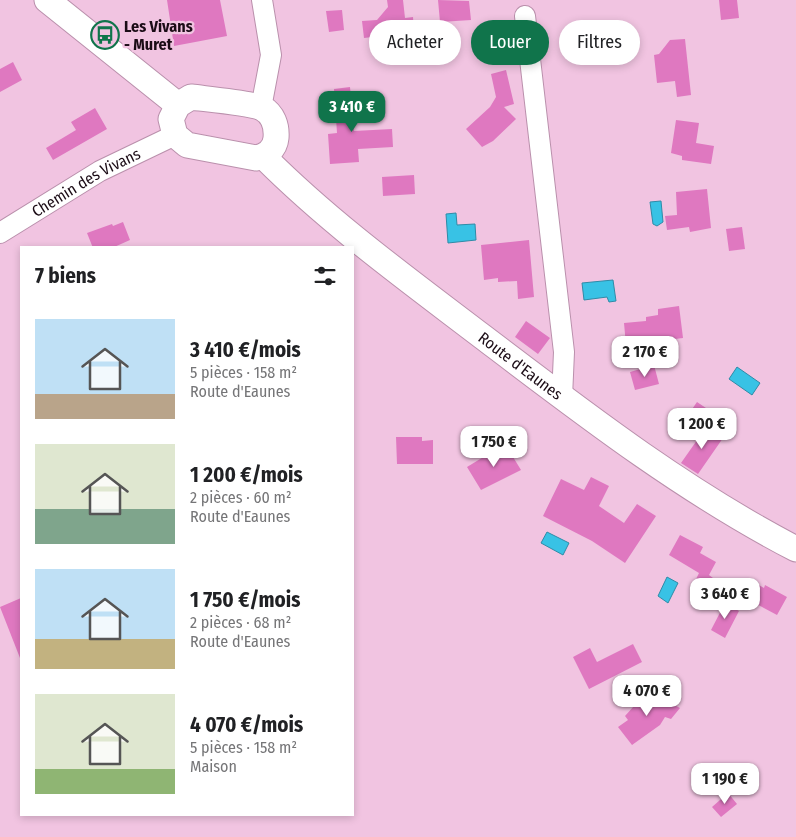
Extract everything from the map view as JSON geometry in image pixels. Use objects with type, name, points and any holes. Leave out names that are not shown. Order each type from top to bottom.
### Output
[{"type":"main road","points":[[47,0],[178,105]]},
{"type":"main road","points":[[192,97],[261,108],[271,115],[277,128],[276,145],[264,156],[256,158],[187,145],[175,135],[171,119],[178,105],[192,97]]},
{"type":"main road","name":"Route d'Eaunes","points":[[264,156],[299,192],[350,235],[562,397],[701,494],[796,549]]},
{"type":"street","points":[[261,108],[271,55],[262,0]]},
{"type":"street","points":[[525,16],[564,352],[562,397]]},
{"type":"street","name":"Chemin des Vivans","points":[[0,233],[100,171],[175,135]]},
{"type":"water","points":[[661,201],[663,222],[657,226],[653,224],[650,202]]},
{"type":"water","points":[[456,213],[457,225],[475,224],[476,240],[448,243],[446,214]]},
{"type":"water","points":[[613,280],[616,301],[609,302],[607,297],[584,300],[582,283]]},
{"type":"water","points":[[737,367],[760,383],[752,395],[729,379]]},
{"type":"water","points":[[547,532],[569,543],[563,555],[541,543]]},
{"type":"water","points":[[667,577],[678,583],[668,603],[658,596]]},
{"type":"building","points":[[167,0],[220,0],[227,36],[174,46]]},
{"type":"building","points":[[387,0],[403,0],[405,18],[413,17],[413,20],[377,20],[388,7]]},
{"type":"building","points":[[438,0],[469,1],[471,20],[440,20]]},
{"type":"building","points":[[719,0],[737,0],[739,18],[721,20]]},
{"type":"building","points":[[342,10],[344,30],[329,32],[326,11]]},
{"type":"building","points":[[362,21],[369,21],[369,37],[364,38]]},
{"type":"building","points":[[685,39],[691,95],[677,97],[675,81],[657,83],[654,55],[659,54],[670,40]]},
{"type":"building","points":[[13,62],[22,80],[0,92],[0,69]]},
{"type":"building","points":[[506,70],[514,104],[504,107],[516,119],[493,141],[482,147],[466,129],[490,107],[496,97],[491,74]]},
{"type":"building","points":[[350,87],[354,131],[392,129],[393,147],[358,149],[359,162],[330,164],[328,134],[337,133],[334,89]]},
{"type":"building","points":[[95,108],[107,129],[53,160],[46,148],[76,130],[71,122]]},
{"type":"building","points":[[676,120],[699,123],[696,143],[714,146],[711,164],[682,160],[682,156],[671,153]]},
{"type":"building","points":[[414,175],[415,194],[383,196],[382,177]]},
{"type":"building","points":[[707,189],[711,228],[690,232],[689,227],[667,230],[665,216],[677,215],[676,192]]},
{"type":"building","points":[[123,222],[130,240],[116,246],[92,246],[87,233],[112,224],[113,226]]},
{"type":"building","points":[[742,227],[745,249],[729,251],[726,229]]},
{"type":"building","points":[[529,240],[534,297],[518,299],[517,281],[498,282],[498,278],[484,280],[481,245]]},
{"type":"building","points":[[679,306],[683,338],[626,345],[624,323],[646,321],[646,317],[658,315],[658,309]]},
{"type":"building","points":[[526,321],[550,338],[538,354],[515,337]]},
{"type":"building","points":[[654,365],[659,384],[635,390],[630,372]]},
{"type":"building","points":[[697,402],[715,414],[705,428],[688,415]]},
{"type":"building","points":[[707,426],[723,438],[698,474],[681,463]]},
{"type":"building","points":[[396,437],[422,437],[422,441],[433,440],[433,464],[397,464]]},
{"type":"building","points":[[507,447],[521,470],[481,490],[467,467],[495,450],[497,453]]},
{"type":"building","points":[[591,477],[609,486],[599,506],[624,523],[637,504],[656,516],[625,563],[592,541],[543,516],[561,479],[584,490]]},
{"type":"building","points":[[680,535],[703,547],[700,553],[716,562],[709,575],[713,578],[706,590],[694,583],[699,573],[669,555]]},
{"type":"building","points":[[757,584],[764,588],[765,585],[787,597],[777,615],[749,600]]},
{"type":"building","points":[[20,598],[20,658],[0,607]]},
{"type":"building","points":[[725,603],[739,611],[725,638],[711,630]]},
{"type":"building","points":[[633,644],[642,662],[589,689],[573,657],[590,648],[597,662]]},
{"type":"building","points":[[651,693],[680,708],[671,719],[665,717],[660,725],[632,745],[618,727],[628,720],[625,716],[634,706],[638,705],[641,697],[648,700]]},
{"type":"building","points":[[728,793],[737,804],[721,817],[712,807]]},
{"type":"place","name":"Les Vivans - Muret","points":[[105,35]]}]
